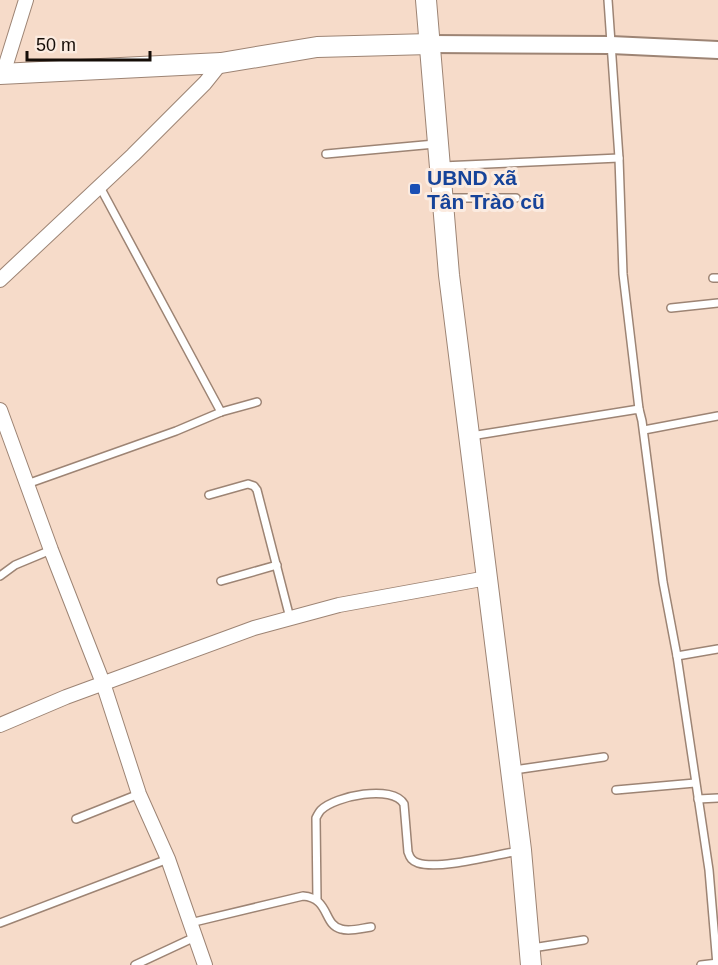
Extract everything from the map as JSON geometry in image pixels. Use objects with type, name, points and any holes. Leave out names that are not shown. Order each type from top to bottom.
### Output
[{"type":"main road","points":[[426,0],[449,275],[521,850],[530,957]]},
{"type":"main road","points":[[1,74],[221,63],[317,47],[430,44]]},
{"type":"street","points":[[1,74],[26,0]]},
{"type":"street","points":[[430,44],[611,45],[718,50]]},
{"type":"street","points":[[0,280],[205,83],[221,63]]},
{"type":"street","points":[[0,410],[103,683],[140,794],[168,859],[205,965]]},
{"type":"street","points":[[0,725],[103,683],[254,627],[339,605],[487,578]]},
{"type":"lane","points":[[608,0],[619,158],[622,267],[663,582],[677,656],[709,870],[718,963],[700,965]]},
{"type":"lane","points":[[326,154],[438,144]]},
{"type":"lane","points":[[440,166],[619,158]]},
{"type":"lane","points":[[99,186],[220,412]]},
{"type":"lane","points":[[442,198],[516,198]]},
{"type":"lane","points":[[671,308],[718,303]]},
{"type":"lane","points":[[27,484],[176,431],[220,412],[257,402]]},
{"type":"lane","points":[[469,436],[639,409]]},
{"type":"lane","points":[[644,430],[718,416]]},
{"type":"lane","points":[[209,495],[248,484],[257,490],[290,618]]},
{"type":"lane","points":[[0,576],[15,565],[51,550]]},
{"type":"lane","points":[[221,581],[277,565]]},
{"type":"lane","points":[[677,656],[718,649]]},
{"type":"lane","points":[[511,770],[604,757]]},
{"type":"lane","points":[[616,790],[695,783]]},
{"type":"lane","points":[[76,819],[140,794]]},
{"type":"lane","points":[[317,900],[316,818],[328,805],[360,795],[387,794],[397,795],[401,799],[404,804],[408,852],[415,862],[432,864],[453,862],[521,850]]},
{"type":"lane","points":[[698,799],[718,798]]},
{"type":"lane","points":[[0,923],[168,859]]},
{"type":"lane","points":[[190,922],[303,896],[322,904],[334,926],[339,929],[370,927]]},
{"type":"lane","points":[[135,965],[195,937]]},
{"type":"lane","points":[[530,957],[585,940]]},
{"type":"place","name":"UBND xã Tân Trào cũ","points":[[415,189]]}]
